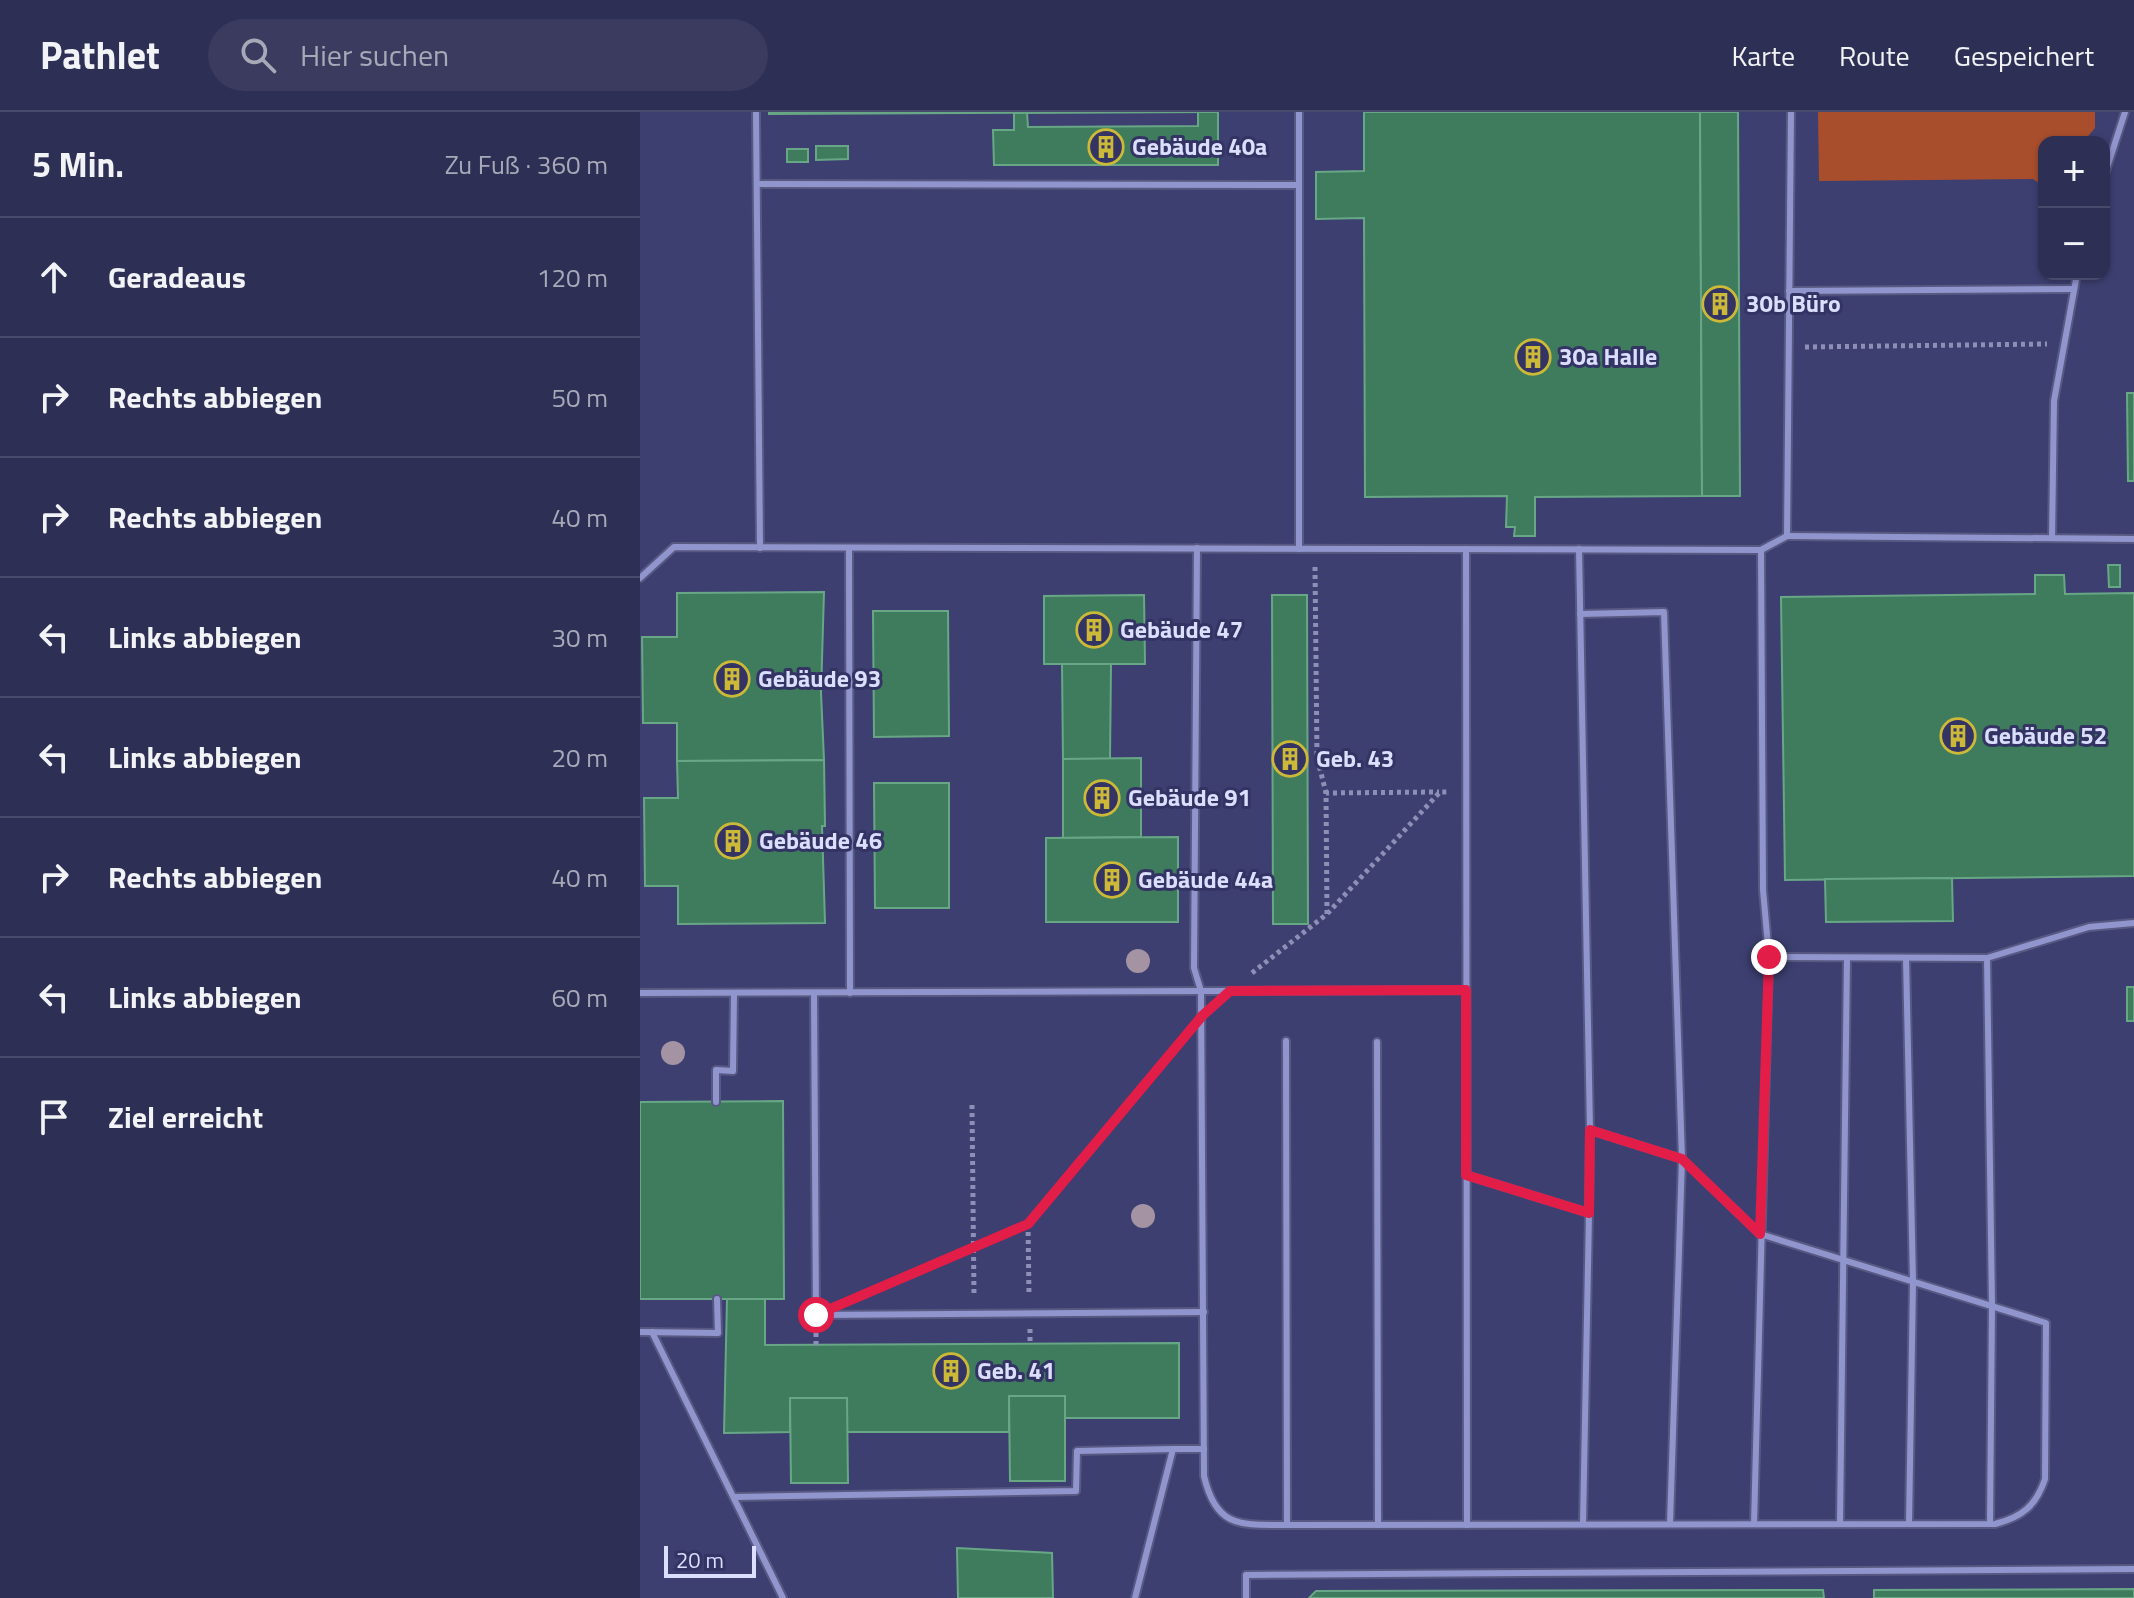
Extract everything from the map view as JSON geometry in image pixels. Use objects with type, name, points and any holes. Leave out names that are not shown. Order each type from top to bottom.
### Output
[{"type":"lane","points":[[756,112],[760,548]]},
{"type":"lane","points":[[1299,112],[1299,549]]},
{"type":"lane","points":[[1787,536],[1791,112]]},
{"type":"lane","points":[[2110,158],[2125,112]]},
{"type":"lane","points":[[757,184],[1299,185]]},
{"type":"lane","points":[[2052,538],[2054,401],[2075,280]]},
{"type":"lane","points":[[1789,291],[2073,289]]},
{"type":"lane","points":[[640,578],[674,547],[1761,550],[1787,536],[2134,539]]},
{"type":"lane","points":[[849,548],[850,993]]},
{"type":"lane","points":[[1197,548],[1194,968],[1201,991],[1202,1016],[1204,1449],[1210,1500],[1220,1514],[1239,1524],[1287,1525],[1990,1524],[2018,1518],[2038,1500],[2045,1479],[2046,1323],[1760,1234],[1682,1159],[1590,1130]]},
{"type":"lane","points":[[1466,549],[1467,1525]]},
{"type":"lane","points":[[1579,549],[1590,1130],[1583,1524]]},
{"type":"lane","points":[[1754,1524],[1769,957],[1763,890],[1761,550]]},
{"type":"lane","points":[[1580,614],[1664,612],[1682,1159],[1670,1524]]},
{"type":"lane","points":[[1769,957],[1987,958],[2089,927],[2134,923]]},
{"type":"lane","points":[[1840,1524],[1847,958]]},
{"type":"lane","points":[[1906,958],[1913,1282],[1909,1524]]},
{"type":"lane","points":[[1987,958],[1992,1306],[1990,1524]]},
{"type":"lane","points":[[640,993],[1466,990]]},
{"type":"lane","points":[[716,1102],[716,1070],[733,1071],[734,993]]},
{"type":"lane","points":[[814,993],[816,1315],[1204,1312]]},
{"type":"lane","points":[[1286,1041],[1287,1525]]},
{"type":"lane","points":[[1377,1042],[1378,1525]]},
{"type":"lane","points":[[1466,1175],[1589,1213]]},
{"type":"lane","points":[[640,1332],[718,1333],[717,1299]]},
{"type":"lane","points":[[652,1332],[783,1598]]},
{"type":"lane","points":[[1135,1598],[1173,1449]]},
{"type":"lane","points":[[734,1497],[1076,1491],[1077,1451],[1204,1449]]},
{"type":"lane","points":[[1246,1598],[1246,1575],[2134,1569]]},
{"type":"path","points":[[1788,347],[2063,344]]},
{"type":"path","points":[[1315,549],[1317,757],[1326,793],[1327,914]]},
{"type":"path","points":[[1230,991],[1327,914],[1440,792]]},
{"type":"path","points":[[1326,793],[1466,792]]},
{"type":"path","points":[[859,1297],[1028,1224],[1202,1016]]},
{"type":"path","points":[[972,1105],[974,1314]]},
{"type":"path","points":[[1028,1224],[1030,1343]]},
{"type":"path","points":[[816,1315],[816,1345]]},
{"type":"shaded area","points":[[1818,112],[2095,112],[2095,128],[2088,136],[2038,136],[2038,183],[2033,179],[1819,181]]},
{"type":"building","points":[[769,112],[1209,112],[769,114]]},
{"type":"building","name":"Gebäude 40a","points":[[1198,112],[1218,112],[1218,165],[994,165],[993,130],[1014,130],[1014,113],[1027,113],[1028,127],[1198,126]]},
{"type":"building","name":"30a Halle","points":[[1364,112],[1700,112],[1702,496],[1535,497],[1535,536],[1514,536],[1515,527],[1506,527],[1507,496],[1365,497],[1364,218],[1316,219],[1316,172],[1364,171]]},
{"type":"building","name":"30b Büro","points":[[1700,112],[1738,112],[1740,496],[1702,496]]},
{"type":"building","points":[[816,146],[848,146],[848,159],[816,160]]},
{"type":"building","points":[[787,149],[808,149],[808,162],[787,162]]},
{"type":"building","points":[[2127,393],[2134,393],[2134,481],[2128,481]]},
{"type":"building","points":[[2108,565],[2120,565],[2120,587],[2109,587]]},
{"type":"building","name":"Gebäude 52","points":[[2035,575],[2064,575],[2065,594],[2134,593],[2134,876],[1785,880],[1781,597],[2035,594]]},
{"type":"building","name":"Gebäude 93","points":[[824,592],[821,693],[824,760],[677,761],[677,723],[643,723],[642,637],[677,637],[677,593]]},
{"type":"building","name":"Gebäude 47","points":[[1144,595],[1145,664],[1044,664],[1044,596]]},
{"type":"building","name":"Geb. 43","points":[[1272,595],[1307,595],[1308,924],[1273,924]]},
{"type":"building","points":[[873,611],[948,611],[949,736],[874,737]]},
{"type":"building","points":[[1062,664],[1111,664],[1110,759],[1063,759]]},
{"type":"building","name":"Gebäude 91","points":[[1141,758],[1141,837],[1063,838],[1063,759]]},
{"type":"building","name":"Gebäude 46","points":[[824,760],[825,826],[822,826],[825,923],[678,924],[678,886],[645,886],[644,798],[678,798],[677,761]]},
{"type":"building","points":[[874,783],[949,783],[949,908],[875,908]]},
{"type":"building","name":"Gebäude 44a","points":[[1178,837],[1178,922],[1046,922],[1046,838]]},
{"type":"building","points":[[1952,878],[1953,921],[1826,922],[1825,879]]},
{"type":"building","points":[[2127,987],[2134,987],[2134,1021],[2127,1021]]},
{"type":"building","points":[[783,1101],[784,1299],[640,1299],[640,1102]]},
{"type":"building","name":"Geb. 41","points":[[727,1299],[765,1299],[765,1345],[1179,1343],[1179,1418],[1065,1418],[1065,1396],[1009,1396],[1009,1432],[847,1432],[847,1398],[790,1398],[790,1432],[724,1433]]},
{"type":"building","points":[[1009,1396],[1065,1396],[1065,1481],[1010,1481]]},
{"type":"building","points":[[790,1398],[847,1398],[848,1483],[791,1483]]},
{"type":"building","points":[[957,1548],[1052,1553],[1053,1598],[958,1598]]},
{"type":"building","points":[[2134,1589],[2134,1598],[1874,1598],[1874,1590]]},
{"type":"building","points":[[1823,1590],[1824,1598],[1309,1598],[1316,1591]]},
{"type":"place","name":"Gebäude 40a","points":[[1106,147]]},
{"type":"place","name":"30b Büro","points":[[1720,304]]},
{"type":"place","name":"30a Halle","points":[[1533,357]]},
{"type":"place","name":"Gebäude 47","points":[[1094,630]]},
{"type":"place","name":"Gebäude 93","points":[[732,679]]},
{"type":"place","name":"Gebäude 52","points":[[1958,736]]},
{"type":"place","name":"Geb. 43","points":[[1290,759]]},
{"type":"place","name":"Gebäude 91","points":[[1102,798]]},
{"type":"place","name":"Gebäude 46","points":[[733,841]]},
{"type":"place","name":"Gebäude 44a","points":[[1112,880]]},
{"type":"place","name":"Geb. 41","points":[[951,1371]]},
{"type":"route","points":[[816,1315],[1028,1224],[1202,1016],[1230,991],[1466,990],[1466,1175],[1589,1213],[1590,1130],[1682,1159],[1760,1234],[1769,957]]}]
